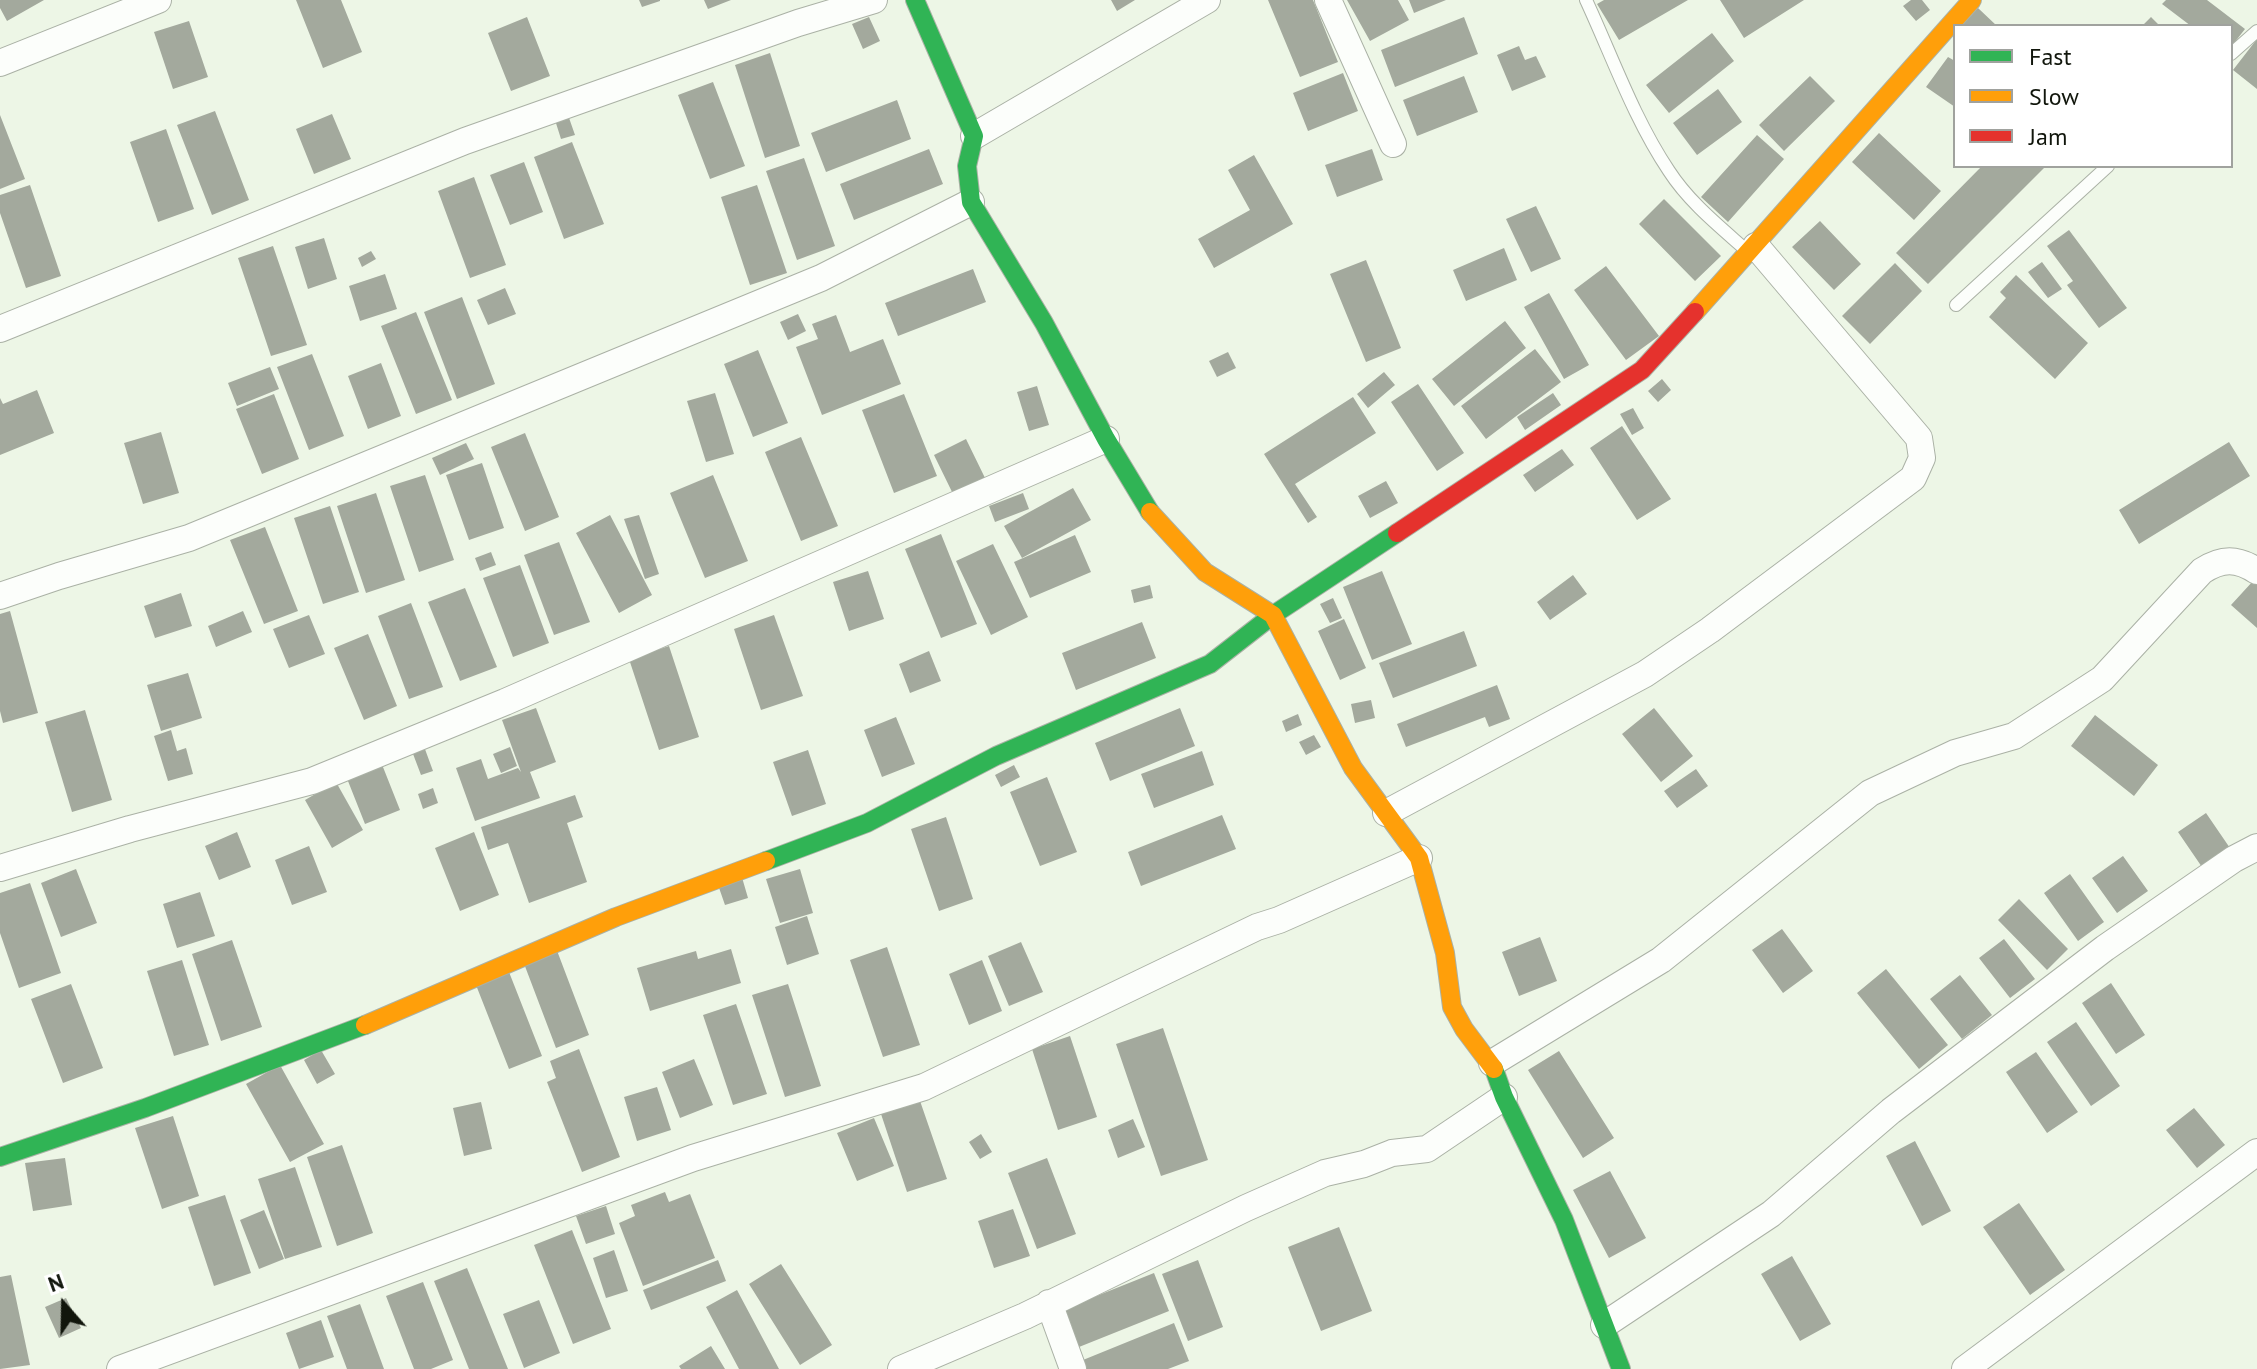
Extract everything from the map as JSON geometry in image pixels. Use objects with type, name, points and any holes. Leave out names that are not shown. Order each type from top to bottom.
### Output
[{"type":"street","points":[[0,63],[158,0]]},
{"type":"street","points":[[0,329],[465,141],[842,5],[874,0]]},
{"type":"street","points":[[915,0],[974,136],[967,166],[971,202],[1044,323],[1106,439],[1152,515],[1205,572],[1273,615],[1353,768],[1419,858],[1445,953],[1452,1007],[1464,1029],[1492,1063],[1504,1097],[1564,1220],[1621,1369]]},
{"type":"street","points":[[974,136],[1207,0]]},
{"type":"street","points":[[1328,0],[1393,144]]},
{"type":"street","points":[[0,1157],[145,1108],[400,1012],[616,917],[867,823],[996,756],[1210,664],[1273,615],[1642,370],[1972,0]]},
{"type":"street","points":[[0,596],[189,538],[821,278],[971,202]]},
{"type":"street","points":[[1386,813],[1645,674],[1710,630],[1913,478],[1922,458],[1919,438],[1753,249]]},
{"type":"street","points":[[0,868],[130,829],[312,781],[505,702],[1106,439]]},
{"type":"street","points":[[1492,1063],[1661,960],[1870,793],[1955,753],[2014,736],[2102,679],[2202,571],[2214,563],[2228,559],[2245,563],[2257,571]]},
{"type":"street","points":[[1604,1325],[1771,1214],[1891,1111],[2105,948],[2234,859],[2257,847]]},
{"type":"street","points":[[120,1369],[693,1158],[924,1087],[1257,927],[1419,858]]},
{"type":"street","points":[[901,1369],[1325,1173],[1364,1164],[1392,1153],[1427,1149],[1504,1097]]},
{"type":"street","points":[[1965,1369],[2257,1152]]},
{"type":"street","points":[[1049,1303],[1073,1369]]},
{"type":"lane","points":[[1586,0],[1643,124],[1669,172],[1705,214],[1753,249]]},
{"type":"lane","points":[[2233,52],[2257,31]]},
{"type":"lane","points":[[1956,305],[2106,168]]},
{"type":"building","points":[[0,0],[44,0],[7,21],[0,8]]},
{"type":"building","points":[[296,0],[341,0],[362,52],[323,68]]},
{"type":"building","points":[[639,0],[660,0],[660,1],[642,7]]},
{"type":"building","points":[[704,0],[731,0],[708,9]]},
{"type":"building","points":[[1111,0],[1135,0],[1117,11]]},
{"type":"building","points":[[1268,0],[1313,0],[1338,62],[1300,77]]},
{"type":"building","points":[[1347,0],[1398,0],[1409,20],[1370,41]]},
{"type":"building","points":[[1409,0],[1446,0],[1414,13]]},
{"type":"building","points":[[1604,0],[1688,0],[1619,40],[1597,4]]},
{"type":"building","points":[[1720,0],[1804,0],[1744,38]]},
{"type":"building","points":[[1911,0],[1922,0],[1930,10],[1916,21],[1903,6]]},
{"type":"building","points":[[2166,0],[2207,0],[2245,29],[2233,44],[2233,24],[2188,24],[2162,4]]},
{"type":"building","points":[[1978,8],[1995,24],[1963,24]]},
{"type":"building","points":[[527,17],[550,76],[511,91],[488,33]]},
{"type":"building","points":[[869,17],[880,41],[863,49],[852,24]]},
{"type":"building","points":[[1464,17],[1478,54],[1395,87],[1381,50]]},
{"type":"building","points":[[2151,17],[2158,24],[2144,24]]},
{"type":"building","points":[[189,21],[208,77],[173,89],[154,32]]},
{"type":"building","points":[[1712,33],[1734,61],[1669,113],[1646,85]]},
{"type":"building","points":[[2257,39],[2257,89],[2233,70]]},
{"type":"building","points":[[1519,46],[1525,60],[1536,56],[1546,77],[1512,91],[1497,55]]},
{"type":"building","points":[[770,53],[800,146],[765,158],[735,65]]},
{"type":"building","points":[[1948,57],[1953,60],[1953,106],[1926,87]]},
{"type":"building","points":[[1343,73],[1358,111],[1308,131],[1293,93]]},
{"type":"building","points":[[1464,76],[1478,112],[1417,136],[1403,100]]},
{"type":"building","points":[[1810,76],[1835,101],[1784,151],[1759,125]]},
{"type":"building","points":[[713,82],[745,166],[710,179],[678,95]]},
{"type":"building","points":[[1718,89],[1742,122],[1697,155],[1673,123]]},
{"type":"building","points":[[897,100],[911,139],[826,172],[811,133]]},
{"type":"building","points":[[215,111],[249,200],[212,215],[177,125]]},
{"type":"building","points":[[332,114],[351,159],[314,174],[296,129]]},
{"type":"building","points":[[0,115],[25,179],[0,189]]},
{"type":"building","points":[[568,115],[575,135],[561,139],[555,120]]},
{"type":"building","points":[[166,129],[194,209],[158,222],[130,142]]},
{"type":"building","points":[[1879,133],[1941,191],[1914,220],[1852,162]]},
{"type":"building","points":[[1757,135],[1784,159],[1728,222],[1701,197]]},
{"type":"building","points":[[572,142],[604,224],[564,239],[534,157]]},
{"type":"building","points":[[929,149],[943,184],[854,220],[840,184]]},
{"type":"building","points":[[1372,149],[1383,180],[1337,197],[1325,165]]},
{"type":"building","points":[[1254,155],[1293,224],[1214,268],[1198,239],[1250,210],[1228,170]]},
{"type":"building","points":[[804,158],[835,246],[797,260],[766,171]]},
{"type":"building","points":[[524,162],[543,212],[510,225],[490,175]]},
{"type":"building","points":[[1980,168],[2044,168],[1928,284],[1896,253]]},
{"type":"building","points":[[474,177],[506,265],[470,278],[438,191]]},
{"type":"building","points":[[30,185],[61,276],[26,288],[0,213],[0,195]]},
{"type":"building","points":[[757,185],[787,273],[750,285],[721,197]]},
{"type":"building","points":[[1664,199],[1721,256],[1695,281],[1639,224]]},
{"type":"building","points":[[1536,206],[1561,259],[1531,272],[1506,219]]},
{"type":"building","points":[[1820,221],[1861,264],[1834,290],[1792,247]]},
{"type":"building","points":[[2069,230],[2127,308],[2099,328],[2067,285],[2073,281],[2047,246]]},
{"type":"building","points":[[324,238],[337,279],[308,289],[295,247]]},
{"type":"building","points":[[273,246],[307,345],[271,356],[238,258]]},
{"type":"building","points":[[1504,248],[1517,280],[1466,301],[1453,270]]},
{"type":"building","points":[[371,251],[376,259],[362,267],[358,258]]},
{"type":"building","points":[[1366,260],[1401,348],[1366,362],[1330,274]]},
{"type":"building","points":[[2042,262],[2062,289],[2048,298],[2028,272]]},
{"type":"building","points":[[1895,263],[1922,291],[1870,344],[1842,316]]},
{"type":"building","points":[[1606,266],[1659,336],[1626,360],[1574,290]]},
{"type":"building","points":[[973,269],[986,302],[898,336],[885,303]]},
{"type":"building","points":[[385,274],[397,309],[360,321],[349,286]]},
{"type":"building","points":[[2016,275],[2088,343],[2055,379],[1989,317],[2006,298],[2000,292]]},
{"type":"building","points":[[505,288],[516,314],[488,325],[477,300]]},
{"type":"building","points":[[1549,293],[1589,365],[1564,379],[1524,307]]},
{"type":"building","points":[[462,297],[495,384],[457,399],[424,312]]},
{"type":"building","points":[[416,312],[452,400],[416,414],[381,326]]},
{"type":"building","points":[[798,314],[806,331],[788,340],[780,322]]},
{"type":"building","points":[[836,315],[850,352],[883,339],[901,384],[822,415],[796,347],[818,339],[812,324]]},
{"type":"building","points":[[1505,321],[1526,348],[1454,406],[1432,379]]},
{"type":"building","points":[[1535,349],[1561,382],[1486,439],[1461,406]]},
{"type":"building","points":[[758,350],[788,423],[753,437],[724,364]]},
{"type":"building","points":[[1228,352],[1236,368],[1217,377],[1209,361]]},
{"type":"building","points":[[312,354],[344,436],[309,450],[277,367]]},
{"type":"building","points":[[381,363],[401,416],[368,429],[348,376]]},
{"type":"building","points":[[270,367],[279,389],[237,406],[228,383]]},
{"type":"building","points":[[1384,372],[1395,385],[1368,408],[1357,394]]},
{"type":"building","points":[[1662,379],[1671,390],[1658,402],[1648,391]]},
{"type":"building","points":[[1418,384],[1464,453],[1437,471],[1391,402]]},
{"type":"building","points":[[1037,386],[1049,425],[1029,431],[1017,392]]},
{"type":"building","points":[[37,390],[54,433],[0,455],[0,398],[3,404]]},
{"type":"building","points":[[715,393],[734,454],[706,462],[687,401]]},
{"type":"building","points":[[1553,393],[1561,405],[1525,430],[1517,417]]},
{"type":"building","points":[[274,394],[299,459],[262,474],[236,409]]},
{"type":"building","points":[[904,394],[937,476],[894,493],[862,410]]},
{"type":"building","points":[[1353,397],[1376,433],[1295,484],[1317,517],[1308,523],[1264,454]]},
{"type":"building","points":[[1633,408],[1644,428],[1632,435],[1620,414]]},
{"type":"building","points":[[1622,426],[1671,499],[1637,520],[1590,448]]},
{"type":"building","points":[[161,432],[179,493],[143,504],[124,443]]},
{"type":"building","points":[[525,433],[559,517],[525,531],[491,447]]},
{"type":"building","points":[[801,437],[838,526],[801,541],[765,452]]},
{"type":"building","points":[[966,439],[986,480],[954,496],[934,455]]},
{"type":"building","points":[[2229,442],[2250,476],[2139,544],[2119,510]]},
{"type":"building","points":[[466,443],[474,459],[440,475],[432,458]]},
{"type":"building","points":[[1562,449],[1574,465],[1535,492],[1523,475]]},
{"type":"building","points":[[482,463],[504,528],[469,540],[446,475]]},
{"type":"building","points":[[425,475],[454,560],[419,572],[390,486]]},
{"type":"building","points":[[713,475],[748,561],[705,578],[670,493]]},
{"type":"building","points":[[1386,481],[1398,503],[1370,518],[1358,496]]},
{"type":"building","points":[[1073,488],[1091,520],[1022,558],[1004,526]]},
{"type":"building","points":[[376,493],[405,580],[366,593],[337,506]]},
{"type":"building","points":[[1023,493],[1029,509],[995,522],[989,506]]},
{"type":"building","points":[[330,506],[359,592],[323,604],[294,518]]},
{"type":"building","points":[[610,515],[652,595],[619,613],[576,533]]},
{"type":"building","points":[[639,515],[659,574],[645,579],[624,519]]},
{"type":"building","points":[[265,527],[298,611],[264,624],[230,540]]},
{"type":"building","points":[[941,534],[977,624],[941,638],[905,549]]},
{"type":"building","points":[[1075,535],[1091,572],[1030,598],[1014,562]]},
{"type":"building","points":[[559,542],[590,622],[554,635],[524,555]]},
{"type":"building","points":[[993,544],[1028,617],[991,635],[956,561]]},
{"type":"building","points":[[491,552],[496,565],[480,571],[475,558]]},
{"type":"building","points":[[520,565],[549,643],[513,657],[483,578]]},
{"type":"building","points":[[868,571],[884,619],[849,631],[833,582]]},
{"type":"building","points":[[1382,571],[1412,644],[1372,660],[1343,587]]},
{"type":"building","points":[[1573,575],[1587,594],[1550,620],[1537,602]]},
{"type":"building","points":[[2253,581],[2257,584],[2257,628],[2231,605]]},
{"type":"building","points":[[1150,585],[1153,598],[1134,603],[1131,590]]},
{"type":"building","points":[[465,588],[497,667],[460,681],[428,602]]},
{"type":"building","points":[[181,593],[192,626],[155,638],[144,606]]},
{"type":"building","points":[[1333,598],[1342,618],[1330,623],[1320,604]]},
{"type":"building","points":[[411,603],[443,687],[409,699],[378,616]]},
{"type":"building","points":[[10,611],[38,713],[3,723],[0,711],[0,614]]},
{"type":"building","points":[[243,611],[252,632],[216,647],[208,626]]},
{"type":"building","points":[[309,615],[325,654],[289,668],[273,629]]},
{"type":"building","points":[[774,615],[803,696],[761,710],[734,629]]},
{"type":"building","points":[[1344,619],[1366,668],[1340,680],[1318,631]]},
{"type":"building","points":[[1142,622],[1156,658],[1076,690],[1062,653]]},
{"type":"building","points":[[1464,631],[1477,666],[1393,698],[1379,663]]},
{"type":"building","points":[[368,634],[397,706],[364,720],[334,648]]},
{"type":"building","points":[[669,646],[699,737],[659,750],[629,659]]},
{"type":"building","points":[[929,651],[941,681],[910,693],[899,664]]},
{"type":"building","points":[[188,673],[202,718],[161,731],[147,685]]},
{"type":"building","points":[[1497,685],[1510,719],[1489,727],[1485,717],[1406,747],[1397,724]]},
{"type":"building","points":[[1371,700],[1375,718],[1355,723],[1351,704]]},
{"type":"building","points":[[536,708],[556,762],[530,772],[540,798],[475,821],[456,768],[481,759],[488,779],[518,768],[521,772],[502,720]]},
{"type":"building","points":[[1180,708],[1195,746],[1110,781],[1095,743]]},
{"type":"building","points":[[1654,708],[1693,756],[1661,782],[1622,734]]},
{"type":"building","points":[[85,710],[112,800],[72,812],[45,722]]},
{"type":"building","points":[[1298,714],[1302,725],[1286,732],[1282,721]]},
{"type":"building","points":[[2095,715],[2158,765],[2134,796],[2071,746]]},
{"type":"building","points":[[896,717],[915,764],[882,777],[864,730]]},
{"type":"building","points":[[171,730],[177,751],[186,748],[193,774],[168,781],[154,736]]},
{"type":"building","points":[[1314,735],[1321,747],[1306,755],[1299,742]]},
{"type":"building","points":[[422,741],[433,771],[421,775],[410,746]]},
{"type":"building","points":[[510,747],[517,766],[501,773],[493,754]]},
{"type":"building","points":[[808,750],[826,804],[792,816],[773,762]]},
{"type":"building","points":[[1202,751],[1214,785],[1154,808],[1141,774]]},
{"type":"building","points":[[381,762],[400,810],[365,824],[346,776]]},
{"type":"building","points":[[1014,765],[1020,777],[1001,787],[995,775]]},
{"type":"building","points":[[1696,769],[1708,786],[1677,808],[1664,791]]},
{"type":"building","points":[[1047,777],[1077,852],[1040,866],[1010,792]]},
{"type":"building","points":[[336,782],[363,830],[332,848],[305,800]]},
{"type":"building","points":[[433,788],[438,803],[423,809],[418,794]]},
{"type":"building","points":[[575,795],[583,817],[567,823],[587,882],[529,903],[508,843],[488,850],[481,827]]},
{"type":"building","points":[[2206,813],[2232,851],[2204,870],[2178,832]]},
{"type":"building","points":[[1222,815],[1236,849],[1141,886],[1128,852]]},
{"type":"building","points":[[946,817],[973,899],[939,911],[911,829]]},
{"type":"building","points":[[237,832],[251,867],[219,880],[205,846]]},
{"type":"building","points":[[474,832],[499,895],[460,911],[435,848]]},
{"type":"building","points":[[309,846],[327,892],[292,905],[275,860]]},
{"type":"building","points":[[2123,856],[2148,891],[2117,913],[2092,878]]},
{"type":"building","points":[[76,869],[97,923],[61,937],[41,883]]},
{"type":"building","points":[[800,869],[813,913],[780,923],[766,879]]},
{"type":"building","points":[[741,874],[748,898],[725,905],[717,882]]},
{"type":"building","points":[[2070,874],[2104,922],[2078,941],[2044,893]]},
{"type":"building","points":[[30,883],[61,973],[19,988],[0,933],[0,893]]},
{"type":"building","points":[[200,892],[215,936],[177,948],[163,904]]},
{"type":"building","points":[[2019,899],[2068,949],[2047,970],[1998,920]]},
{"type":"building","points":[[807,916],[819,954],[787,965],[775,927]]},
{"type":"building","points":[[1782,929],[1813,971],[1783,993],[1752,950]]},
{"type":"building","points":[[1540,937],[1557,981],[1519,996],[1502,952]]},
{"type":"building","points":[[2004,939],[2035,979],[2010,998],[1979,958]]},
{"type":"building","points":[[232,940],[262,1027],[221,1041],[192,954]]},
{"type":"building","points":[[1021,942],[1043,992],[1009,1006],[988,956]]},
{"type":"building","points":[[887,947],[920,1045],[883,1057],[850,960]]},
{"type":"building","points":[[556,948],[589,1035],[556,1048],[523,961]]},
{"type":"building","points":[[731,949],[741,983],[650,1011],[637,968],[696,951],[698,959]]},
{"type":"building","points":[[182,960],[209,1045],[174,1056],[147,971]]},
{"type":"building","points":[[982,960],[1002,1011],[969,1025],[949,974]]},
{"type":"building","points":[[1886,969],[1948,1045],[1919,1069],[1857,993]]},
{"type":"building","points":[[509,972],[542,1056],[509,1069],[476,985]]},
{"type":"building","points":[[1960,975],[1992,1015],[1962,1039],[1930,999]]},
{"type":"building","points":[[2111,983],[2145,1035],[2116,1054],[2082,1003]]},
{"type":"building","points":[[71,984],[103,1068],[63,1083],[31,999]]},
{"type":"building","points":[[788,984],[821,1086],[785,1097],[752,995]]},
{"type":"building","points":[[736,1004],[767,1094],[733,1105],[703,1015]]},
{"type":"building","points":[[2076,1022],[2120,1086],[2091,1106],[2047,1042]]},
{"type":"building","points":[[1163,1028],[1208,1160],[1161,1176],[1116,1044]]},
{"type":"building","points":[[1070,1036],[1097,1117],[1058,1130],[1032,1049]]},
{"type":"building","points":[[579,1049],[620,1157],[582,1172],[547,1082],[556,1078],[550,1061]]},
{"type":"building","points":[[321,1050],[335,1074],[317,1084],[304,1060]]},
{"type":"building","points":[[1559,1051],[1614,1138],[1583,1158],[1528,1070]]},
{"type":"building","points":[[2036,1052],[2078,1112],[2047,1133],[2006,1072]]},
{"type":"building","points":[[694,1059],[713,1105],[680,1118],[662,1072]]},
{"type":"building","points":[[280,1065],[324,1144],[290,1162],[246,1084]]},
{"type":"building","points":[[657,1087],[671,1130],[637,1141],[624,1097]]},
{"type":"building","points":[[919,1098],[947,1179],[907,1192],[880,1111]]},
{"type":"building","points":[[481,1102],[492,1149],[464,1156],[453,1108]]},
{"type":"building","points":[[2194,1108],[2225,1145],[2197,1168],[2166,1130]]},
{"type":"building","points":[[173,1116],[199,1196],[162,1209],[135,1128]]},
{"type":"building","points":[[874,1118],[894,1166],[857,1181],[837,1133]]},
{"type":"building","points":[[1133,1119],[1145,1147],[1118,1158],[1108,1130]]},
{"type":"building","points":[[981,1134],[992,1152],[980,1159],[969,1142]]},
{"type":"building","points":[[1915,1141],[1951,1211],[1922,1226],[1886,1156]]},
{"type":"building","points":[[342,1145],[373,1233],[337,1246],[307,1157]]},
{"type":"building","points":[[65,1158],[72,1205],[33,1211],[25,1163]]},
{"type":"building","points":[[1047,1158],[1076,1234],[1037,1249],[1008,1173]]},
{"type":"building","points":[[295,1167],[322,1247],[285,1259],[258,1179]]},
{"type":"building","points":[[1610,1171],[1646,1238],[1609,1258],[1573,1190]]},
{"type":"building","points":[[665,1192],[669,1202],[690,1194],[715,1258],[643,1286],[619,1223],[635,1216],[631,1205]]},
{"type":"building","points":[[225,1195],[251,1273],[214,1286],[188,1207]]},
{"type":"building","points":[[2019,1203],[2065,1270],[2030,1295],[1983,1227]]},
{"type":"building","points":[[606,1206],[615,1234],[586,1244],[576,1216]]},
{"type":"building","points":[[1013,1209],[1030,1256],[994,1268],[978,1221]]},
{"type":"building","points":[[264,1210],[284,1259],[259,1269],[240,1220]]},
{"type":"building","points":[[1339,1227],[1372,1311],[1321,1331],[1288,1247]]},
{"type":"building","points":[[572,1230],[611,1329],[573,1344],[534,1245]]},
{"type":"building","points":[[614,1250],[628,1291],[606,1298],[593,1258]]},
{"type":"building","points":[[1792,1256],[1831,1324],[1800,1341],[1761,1274]]},
{"type":"building","points":[[718,1260],[726,1281],[651,1310],[643,1290]]},
{"type":"building","points":[[1198,1260],[1223,1327],[1188,1341],[1162,1274]]},
{"type":"building","points":[[781,1264],[832,1345],[800,1365],[749,1284]]},
{"type":"building","points":[[467,1268],[508,1369],[469,1369],[434,1281]]},
{"type":"building","points":[[1154,1273],[1169,1311],[1079,1347],[1064,1309]]},
{"type":"building","points":[[11,1275],[30,1365],[0,1369],[0,1277]]},
{"type":"building","points":[[423,1282],[453,1360],[431,1369],[414,1369],[386,1296]]},
{"type":"building","points":[[737,1290],[779,1369],[739,1369],[706,1307]]},
{"type":"building","points":[[66,1298],[81,1328],[59,1338],[45,1307]]},
{"type":"building","points":[[539,1300],[560,1353],[524,1368],[503,1314]]},
{"type":"building","points":[[360,1304],[384,1369],[347,1369],[327,1316]]},
{"type":"building","points":[[321,1320],[334,1357],[299,1369],[286,1333]]},
{"type":"building","points":[[1174,1323],[1189,1361],[1168,1369],[1086,1369],[1083,1360]]},
{"type":"building","points":[[711,1346],[725,1369],[681,1369],[679,1366]]},
{"type":"traffic: fast","points":[[915,0],[974,136],[967,166],[971,202],[1044,323],[1106,439],[1150,512]]},
{"type":"traffic: fast","points":[[766,861],[867,823],[996,756],[1210,664],[1273,615],[1397,533]]},
{"type":"traffic: fast","points":[[0,1157],[145,1108],[365,1025]]},
{"type":"traffic: fast","points":[[1494,1069],[1504,1097],[1564,1220],[1621,1369]]},
{"type":"traffic: slow","points":[[1695,312],[1972,0]]},
{"type":"traffic: slow","points":[[1150,512],[1205,572],[1273,615],[1353,768],[1419,858],[1445,953],[1452,1007],[1464,1029],[1494,1069]]},
{"type":"traffic: slow","points":[[365,1025],[616,917],[766,861]]},
{"type":"traffic: jam","points":[[1397,533],[1642,370],[1695,312]]}]
